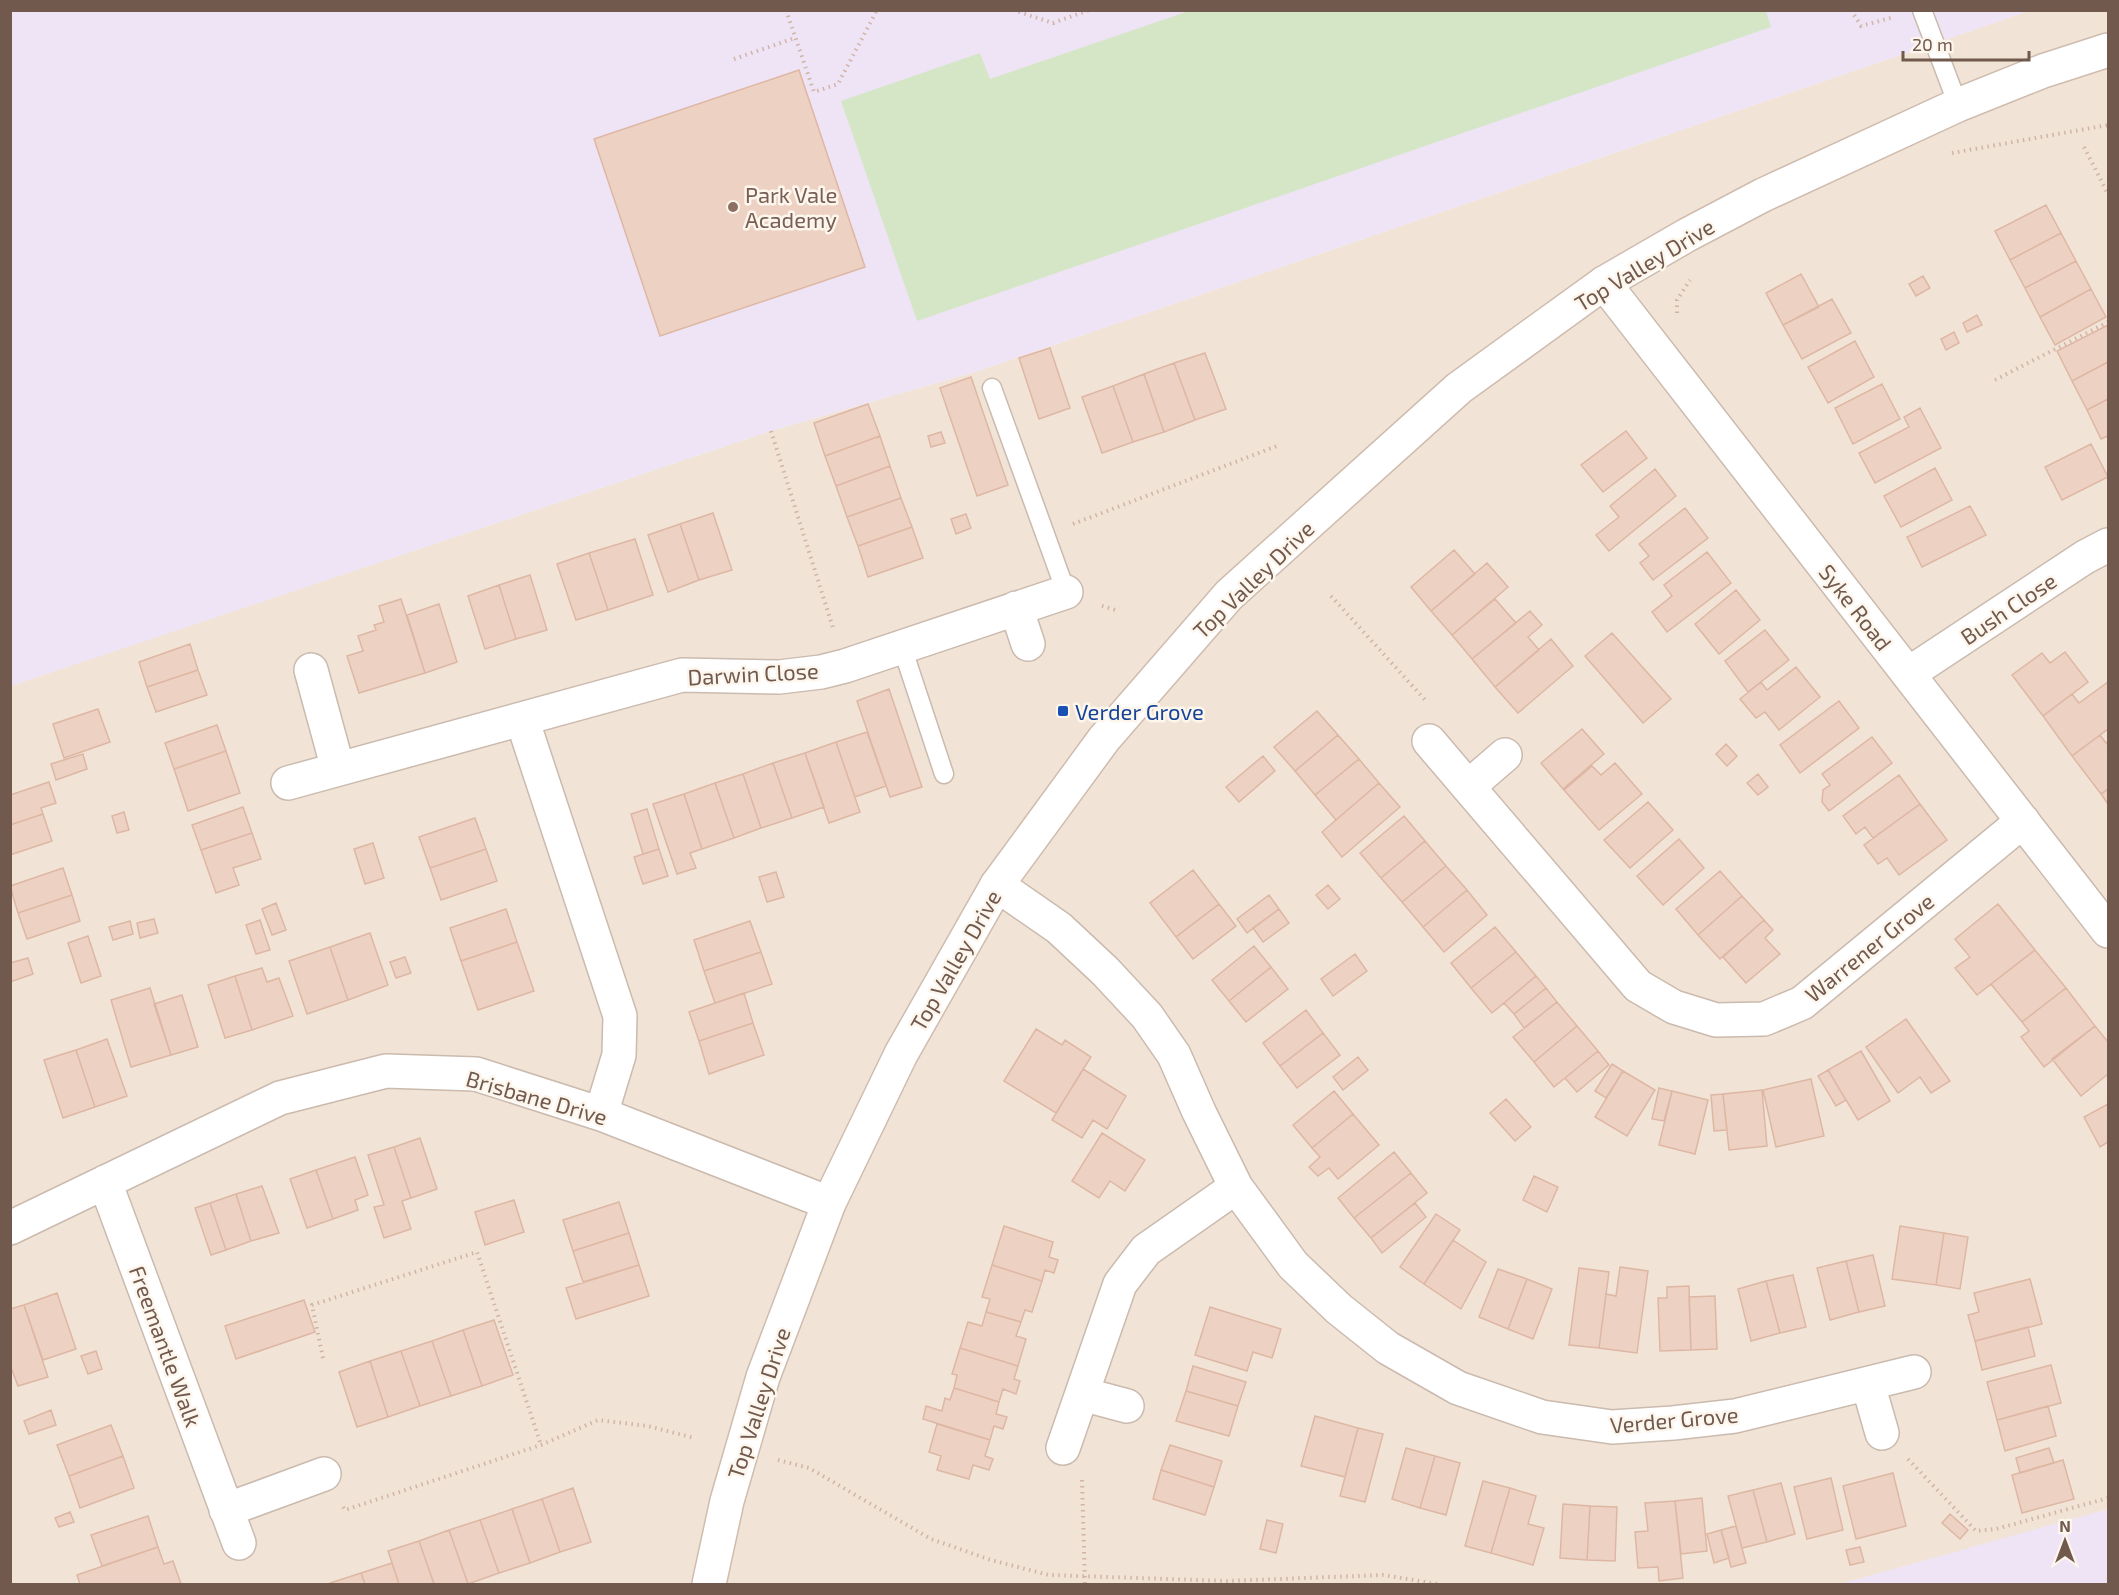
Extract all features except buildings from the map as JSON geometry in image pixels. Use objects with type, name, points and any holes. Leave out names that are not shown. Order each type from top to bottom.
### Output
[{"type":"street","name":"Top Valley Drive","points":[[709,1584],[727,1501],[763,1377],[829,1203],[901,1054],[997,885],[1104,739],[1229,595],[1459,388],[1604,283],[1687,235],[1763,195],[1958,105],[2043,71],[2109,50]]},
{"type":"street","name":"Syke Road","points":[[1604,283],[2109,931]]},
{"type":"street","name":"Bush Close","points":[[1908,674],[2085,557],[2109,545]]},
{"type":"street","name":"Darwin Close","points":[[288,783],[682,675],[779,677],[820,672],[845,666],[1066,592]]},
{"type":"street","points":[[1017,608],[1028,644]]},
{"type":"street","points":[[311,670],[338,769]]},
{"type":"street","points":[[522,719],[620,1016],[619,1055],[601,1114]]},
{"type":"street","name":"Warrener Grove","points":[[1429,741],[1638,986],[1674,1007],[1716,1020],[1764,1019],[1802,1003],[2023,820]]},
{"type":"street","points":[[1468,788],[1505,755]]},
{"type":"street","name":"Verder Grove","points":[[997,885],[1059,928],[1105,971],[1148,1017],[1174,1054],[1199,1112],[1236,1187],[1293,1265],[1339,1309],[1388,1348],[1458,1388],[1542,1418],[1612,1427],[1735,1416],[1914,1372]]},
{"type":"street","name":"Brisbane Drive","points":[[10,1228],[280,1098],[386,1071],[476,1074],[601,1114],[829,1203]]},
{"type":"street","name":"Freemantle Walk","points":[[105,1182],[239,1543]]},
{"type":"street","points":[[1072,1460],[1082,1394],[1120,1284],[1146,1250],[1236,1187]]},
{"type":"street","points":[[1868,1384],[1882,1433]]},
{"type":"street","points":[[1082,1394],[1127,1406]]},
{"type":"street","points":[[226,1510],[324,1474]]},
{"type":"lane","points":[[1922,10],[1958,105]]},
{"type":"lane","points":[[992,388],[1066,592]]},
{"type":"lane","points":[[902,647],[944,774]]},
{"type":"path","points":[[786,10],[814,92],[838,84],[877,10]]},
{"type":"path","points":[[1013,10],[1053,23],[1089,10]]},
{"type":"path","points":[[1851,10],[1861,26],[1901,16]]},
{"type":"path","points":[[734,59],[795,38]]},
{"type":"path","points":[[1950,153],[2109,125]]},
{"type":"path","points":[[2084,147],[2109,194]]},
{"type":"path","points":[[1995,380],[2109,322]]},
{"type":"path","points":[[771,431],[845,666]]},
{"type":"path","points":[[1045,534],[1277,446]]},
{"type":"path","points":[[1331,596],[1440,716],[1429,741]]},
{"type":"path","points":[[323,1358],[312,1305],[477,1252],[541,1445]]},
{"type":"path","points":[[324,1474],[345,1510],[541,1445],[598,1420],[648,1426],[694,1438]]},
{"type":"path","points":[[1882,1433],[1976,1531],[1996,1529],[2109,1498]]},
{"type":"path","points":[[775,1459],[809,1468],[931,1539],[991,1560],[1049,1575],[1227,1581],[1383,1575],[1438,1584]]},
{"type":"path","points":[[1072,1460],[1085,1584]]},
{"type":"shaded area","name":"Park Vale Academy","points":[[10,11],[2029,11],[978,371],[771,431],[11,686]]},
{"type":"shaded area","points":[[2029,11],[2108,11],[2108,1584],[11,1584],[10,686],[771,431],[978,371]]},
{"type":"shaded area","points":[[2108,1509],[2108,1584],[1840,1584]]},
{"type":"green space","points":[[1189,11],[1766,11],[1771,27],[917,321],[841,101],[980,53],[990,79]]},
{"type":"place","name":"Park Vale Academy","points":[[733,207]]},
{"type":"place","name":"Verder Grove","points":[[1063,711]]}]
